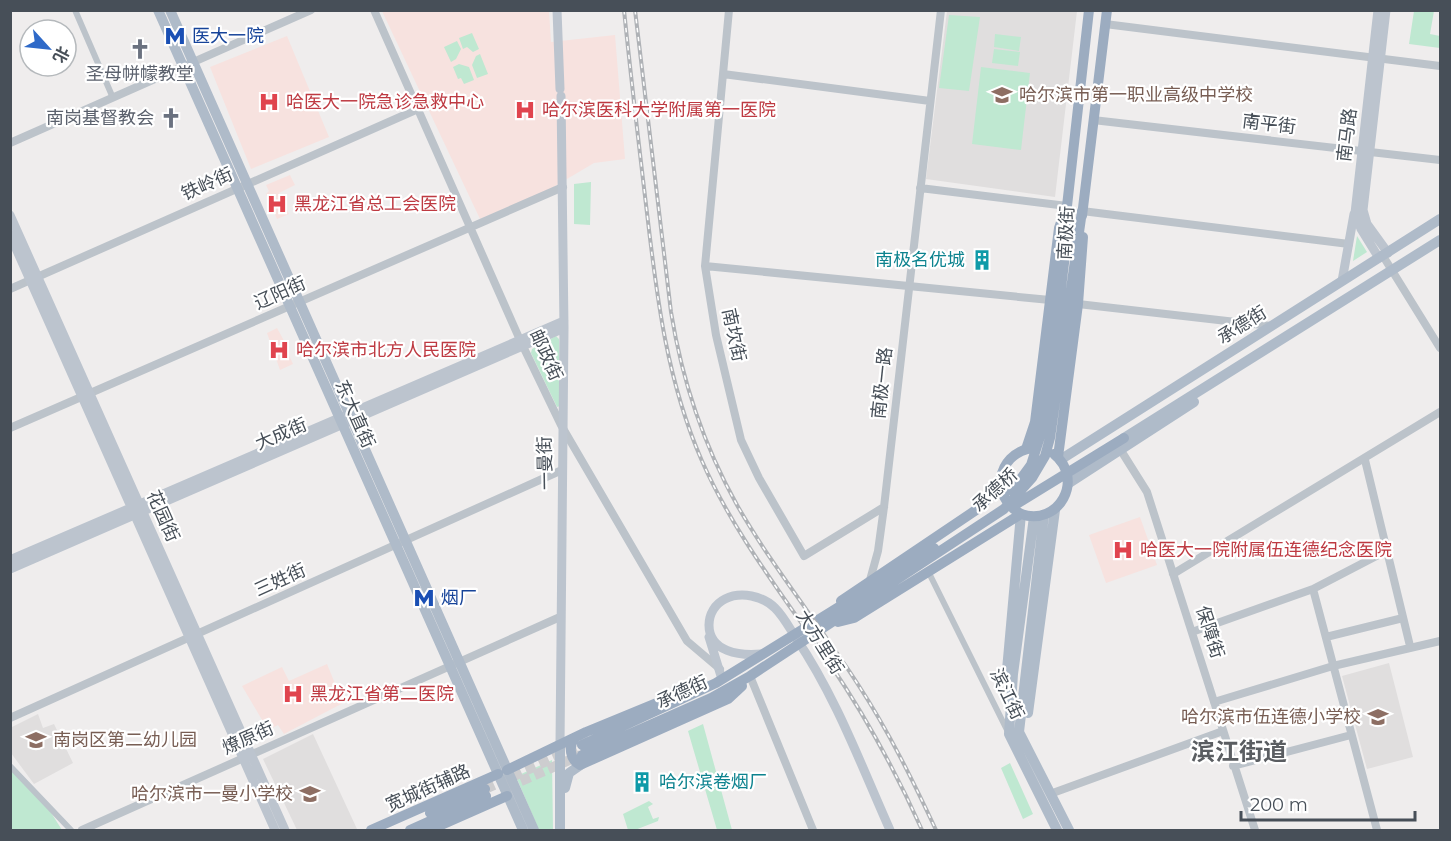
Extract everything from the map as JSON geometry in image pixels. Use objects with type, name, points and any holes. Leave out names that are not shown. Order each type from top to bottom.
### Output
[{"type":"highway","name":"南极街","points":[[1026,449],[1035,422],[1059,228],[1067,206],[1089,10]]},
{"type":"highway","name":"南极街","points":[[1059,459],[1078,304],[1083,242],[1082,211],[1107,10]]},
{"type":"highway","points":[[1067,206],[1069,256]]},
{"type":"highway","points":[[1069,256],[1082,211]]},
{"type":"highway","name":"承德桥","points":[[789,645],[984,524],[1025,488],[1044,456],[1053,420],[1069,256]]},
{"type":"highway","name":"承德桥","points":[[829,620],[980,519],[1008,495],[1026,474],[1040,444],[1045,421],[1069,256]]},
{"type":"highway","points":[[984,524],[1124,438]]},
{"type":"highway","points":[[1026,449],[1046,450],[1059,459],[1067,471],[1069,483],[1063,501],[1055,510],[1039,516],[1021,514],[1007,503],[1000,487],[1002,470],[1008,461],[1026,449]]},
{"type":"highway","points":[[829,620],[844,598],[976,510],[1000,487]]},
{"type":"highway","points":[[829,620],[854,618],[1021,514]]},
{"type":"highway","name":"承德街","points":[[580,750],[711,699],[741,672],[767,653],[789,645]]},
{"type":"highway","name":"承德街","points":[[580,750],[741,672],[789,645]]},
{"type":"highway","points":[[580,750],[720,672],[741,672]]},
{"type":"highway","name":"宽城街辅路","points":[[371,831],[560,745],[580,750]]},
{"type":"highway","points":[[389,831],[486,792],[410,831]]},
{"type":"highway","points":[[430,831],[449,827],[507,796]]},
{"type":"main road","name":"东大直街","points":[[158,10],[183,67],[242,186],[502,772],[534,831]]},
{"type":"main road","name":"东大直街","points":[[170,10],[194,62],[242,186]]},
{"type":"main road","name":"一曼街","points":[[557,10],[561,92],[564,325],[561,425],[560,831]]},
{"type":"main road","name":"南马路","points":[[1378,10],[1376,57],[1365,152],[1355,206],[1356,220],[1383,256]]},
{"type":"main road","name":"南马路","points":[[1376,57],[1386,10]]},
{"type":"main road","name":"南马路","points":[[1365,152],[1364,219],[1383,256]]},
{"type":"main road","points":[[1342,281],[1355,206]]},
{"type":"main road","name":"花园街","points":[[10,215],[34,278],[247,757],[285,831]]},
{"type":"main road","name":"承德街","points":[[1059,459],[1440,219]]},
{"type":"main road","name":"花园街","points":[[10,235],[34,278]]},
{"type":"main road","points":[[1124,438],[1269,345],[1393,272],[1440,240]]},
{"type":"main road","points":[[1069,483],[1286,342],[1340,303]]},
{"type":"main road","name":"大成街","points":[[10,569],[137,510],[564,325]]},
{"type":"main road","name":"大成街","points":[[10,560],[137,510]]},
{"type":"main road","points":[[1024,743],[1055,510]]},
{"type":"main road","points":[[1012,730],[1006,666],[1021,514]]},
{"type":"main road","points":[[1012,730],[1013,674],[1039,516]]},
{"type":"main road","name":"大方里街","points":[[720,672],[707,629],[707,616],[715,602],[723,596],[739,592],[761,596],[774,604],[813,658],[838,705],[892,831]]},
{"type":"main road","name":"大方里街","points":[[767,653],[741,655],[726,651],[717,644],[709,631],[713,609],[719,602],[731,597],[755,597],[775,608],[827,689],[892,831]]},
{"type":"main road","name":"滨江街","points":[[1012,730],[1024,743],[1069,831]]},
{"type":"main road","name":"滨江街","points":[[1012,730],[1057,831]]},
{"type":"main road","points":[[566,831],[566,782],[580,750]]},
{"type":"main road","name":"花园街","points":[[247,757],[275,831]]},
{"type":"main road","name":"东大直街","points":[[502,772],[507,796],[523,831]]},
{"type":"street","points":[[75,10],[113,98]]},
{"type":"street","points":[[10,143],[311,10]]},
{"type":"street","name":"邮政街","points":[[374,10],[521,343],[561,425],[687,641],[720,672]]},
{"type":"street","name":"南坎街","points":[[729,10],[705,266],[716,335],[741,440],[759,478],[804,556],[884,507]]},
{"type":"street","name":"南极一路","points":[[870,580],[878,551],[884,507],[941,10]]},
{"type":"street","points":[[1105,24],[1440,66]]},
{"type":"street","points":[[723,74],[930,101]]},
{"type":"street","name":"铁岭街","points":[[10,289],[418,109]]},
{"type":"street","name":"南平街","points":[[1093,120],[1440,160]]},
{"type":"street","name":"辽阳街","points":[[10,428],[562,187]]},
{"type":"street","points":[[920,188],[1067,206]]},
{"type":"street","points":[[1082,211],[1349,244]]},
{"type":"street","points":[[1383,256],[1440,348]]},
{"type":"street","points":[[705,266],[1050,300]]},
{"type":"street","points":[[1078,304],[1271,326]]},
{"type":"street","points":[[1173,574],[1365,460],[1440,412]]},
{"type":"street","name":"保障街","points":[[1120,449],[1147,492],[1255,831]]},
{"type":"street","points":[[1365,460],[1410,646]]},
{"type":"street","name":"三姓街","points":[[10,718],[400,545],[562,470]]},
{"type":"street","points":[[1192,632],[1313,589],[1388,550]]},
{"type":"street","name":"滨江街","points":[[928,571],[1012,730]]},
{"type":"street","points":[[1313,589],[1377,831]]},
{"type":"street","name":"燎原街","points":[[82,831],[560,617]]},
{"type":"street","points":[[1326,637],[1403,618]]},
{"type":"street","points":[[1214,702],[1333,666],[1410,646],[1440,641]]},
{"type":"street","points":[[741,672],[813,831]]},
{"type":"street","points":[[1050,794],[1223,731]]},
{"type":"street","points":[[1233,766],[1351,735]]},
{"type":"street","points":[[10,766],[71,831]]},
{"type":"shaded area","name":"哈尔滨医科大学附属第一医院","points":[[382,11],[549,11],[551,42],[615,35],[625,159],[594,163],[550,189],[480,219]]},
{"type":"shaded area","name":"哈尔滨市第一职业高级中学校","points":[[947,11],[1077,11],[1055,197],[926,179]]},
{"type":"shaded area","name":"哈医大一院急诊急救中心","points":[[287,36],[329,137],[251,169],[210,67]]},
{"type":"shaded area","name":"黑龙江省总工会医院","points":[[290,175],[295,185],[279,193],[289,214],[277,219],[266,194],[269,191],[266,185]]},
{"type":"shaded area","name":"哈尔滨市北方人民医院","points":[[277,328],[288,348],[286,349],[293,364],[280,370],[267,333]]},
{"type":"shaded area","name":"哈医大一院附属伍连德纪念医院","points":[[1140,517],[1157,565],[1106,583],[1089,535]]},
{"type":"shaded area","name":"哈尔滨市伍连德小学校","points":[[1389,663],[1413,757],[1367,769],[1342,676]]},
{"type":"shaded area","name":"黑龙江省第二医院","points":[[327,664],[343,703],[284,734],[278,725],[268,730],[242,686],[282,667],[289,681]]},
{"type":"shaded area","name":"南岗区第二幼儿园","points":[[38,714],[43,728],[54,724],[73,763],[34,784],[11,753],[10,728]]},
{"type":"shaded area","name":"哈尔滨市一曼小学校","points":[[313,734],[357,829],[297,830],[263,759]]},
{"type":"green space","points":[[1414,11],[1434,11],[1430,34],[1440,36],[1440,48],[1409,44]]},
{"type":"green space","points":[[949,15],[980,17],[969,91],[939,88]]},
{"type":"green space","points":[[472,33],[479,49],[473,52],[467,47],[463,49],[459,38]]},
{"type":"green space","points":[[995,34],[1021,37],[1019,51],[994,47]]},
{"type":"green space","points":[[457,41],[461,49],[456,59],[451,62],[444,47]]},
{"type":"green space","points":[[994,49],[1020,52],[1018,66],[992,63]]},
{"type":"green space","points":[[480,54],[488,74],[477,78],[472,65],[476,56]]},
{"type":"green space","points":[[459,64],[469,67],[474,80],[464,84],[461,78],[458,79],[453,67]]},
{"type":"green space","points":[[981,67],[1030,73],[1021,150],[972,144]]},
{"type":"green space","points":[[591,182],[590,225],[574,224],[574,184]]},
{"type":"green space","points":[[1357,236],[1367,252],[1353,261]]},
{"type":"green space","points":[[556,336],[559,339],[560,406],[557,407],[531,353],[532,349]]},
{"type":"green space","points":[[703,724],[732,830],[717,830],[688,731]]},
{"type":"green space","points":[[552,760],[553,830],[539,830],[517,779],[519,775]]},
{"type":"green space","points":[[10,763],[50,811],[62,830],[11,830]]},
{"type":"green space","points":[[1010,763],[1033,814],[1023,819],[1001,768]]},
{"type":"green space","points":[[649,801],[653,804],[648,807],[653,819],[659,817],[658,821],[635,830],[628,830],[623,814]]},
{"type":"tunnel","points":[[485,789],[582,745]]},
{"type":"tunnel","points":[[507,787],[581,755]]},
{"type":"railway","points":[[624,10],[660,308],[672,370],[690,431],[702,461],[729,514],[856,704],[891,766],[922,830]]},
{"type":"railway","points":[[635,10],[671,312],[681,362],[695,411],[714,459],[737,505],[781,574],[870,703],[936,830]]},
{"type":"place","name":"医大一院","points":[[175,36]]},
{"type":"place","name":"圣母帡幪教堂","points":[[140,49]]},
{"type":"place","name":"哈尔滨市第一职业高级中学校","points":[[1002,95]]},
{"type":"place","name":"哈医大一院急诊急救中心","points":[[269,102]]},
{"type":"place","name":"哈尔滨医科大学附属第一医院","points":[[525,110]]},
{"type":"place","name":"南岗基督教会","points":[[171,118]]},
{"type":"place","name":"黑龙江省总工会医院","points":[[277,204]]},
{"type":"place","name":"南极名优城","points":[[982,260]]},
{"type":"place","name":"哈尔滨市北方人民医院","points":[[279,350]]},
{"type":"place","name":"哈医大一院附属伍连德纪念医院","points":[[1123,550]]},
{"type":"place","name":"烟厂","points":[[424,598]]},
{"type":"place","name":"黑龙江省第二医院","points":[[293,694]]},
{"type":"place","name":"哈尔滨市伍连德小学校","points":[[1378,717]]},
{"type":"place","name":"南岗区第二幼儿园","points":[[36,740]]},
{"type":"place","name":"哈尔滨卷烟厂","points":[[642,782]]},
{"type":"place","name":"哈尔滨市一曼小学校","points":[[310,794]]},
{"type":"district","name":"滨江街道","points":[[1239,751]]}]
